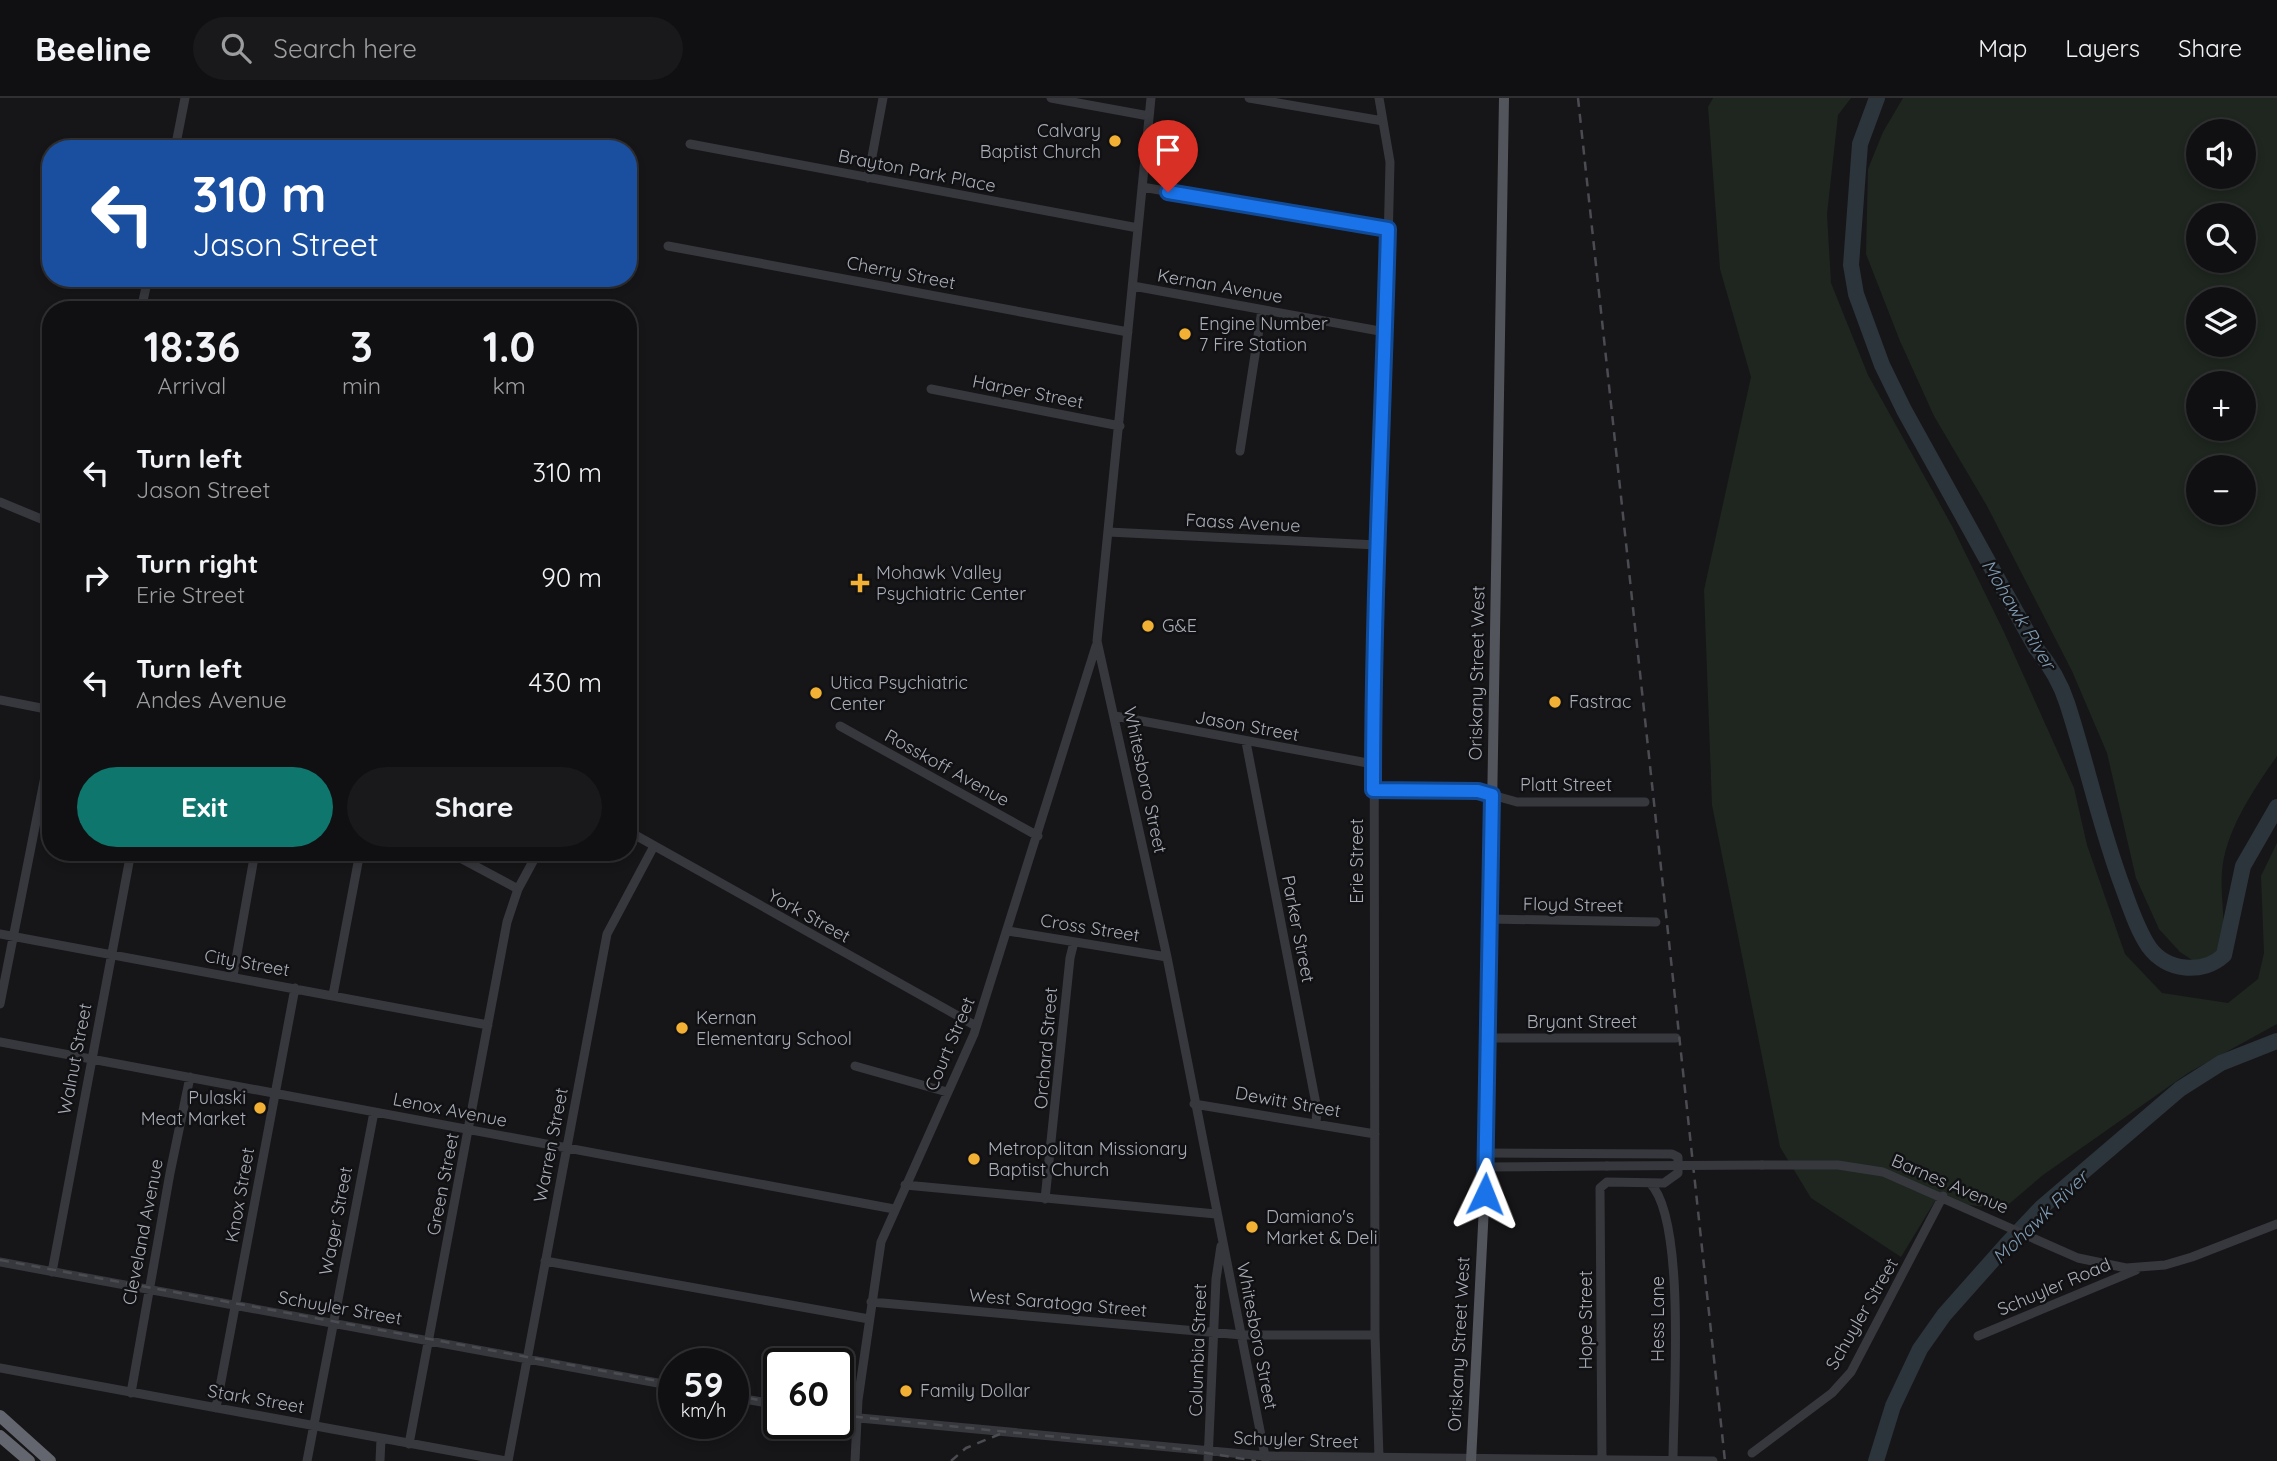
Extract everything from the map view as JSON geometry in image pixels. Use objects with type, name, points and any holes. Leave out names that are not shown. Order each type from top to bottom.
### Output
[{"type":"highway","points":[[0,1416],[50,1461]]},
{"type":"highway","points":[[0,1436],[29,1461]]},
{"type":"main road","name":"Oriskany Street West","points":[[1470,1460],[1487,1153],[1490,795],[1504,98]]},
{"type":"street","points":[[176,140],[185,98]]},
{"type":"street","points":[[868,177],[883,98]]},
{"type":"street","points":[[1051,98],[1149,117]]},
{"type":"street","name":"Whitesboro Street","points":[[1151,98],[1097,640],[1167,957],[1266,1458]]},
{"type":"street","points":[[1249,98],[1383,121]]},
{"type":"street","name":"Erie Street","points":[[1379,98],[1390,162],[1377,544],[1373,764],[1375,1335],[1379,1457]]},
{"type":"street","name":"Brayton Park Place","points":[[690,144],[1138,229]]},
{"type":"street","points":[[1142,187],[1388,229]]},
{"type":"street","name":"Cherry Street","points":[[668,246],[1128,332]]},
{"type":"street","name":"Kernan Avenue","points":[[1133,286],[1385,332]]},
{"type":"street","points":[[1240,451],[1262,310]]},
{"type":"street","name":"Harper Street","points":[[931,389],[1119,426]]},
{"type":"street","points":[[1,506],[42,520]]},
{"type":"street","name":"Faass Avenue","points":[[1108,532],[1377,544]]},
{"type":"street","name":"Court Street","points":[[855,1461],[856,1419],[881,1242],[976,1026],[1091,670],[1097,640]]},
{"type":"street","points":[[0,700],[42,708]]},
{"type":"street","name":"Jason Street","points":[[1115,716],[1373,764]]},
{"type":"street","name":"Rosskoff Avenue","points":[[841,726],[1038,836]]},
{"type":"street","name":"Parker Street","points":[[1246,741],[1317,1109],[1316,1124]]},
{"type":"street","points":[[1373,790],[1478,791],[1490,795]]},
{"type":"street","points":[[0,1004],[42,791]]},
{"type":"street","name":"Platt Street","points":[[1490,795],[1517,802],[1645,802]]},
{"type":"street","name":"York Street","points":[[637,836],[976,1026]]},
{"type":"street","name":"Warren Street","points":[[507,1461],[607,934],[654,846]]},
{"type":"street","name":"Walnut Street","points":[[52,1272],[129,861]]},
{"type":"street","points":[[233,976],[253,861]]},
{"type":"street","points":[[333,995],[358,861]]},
{"type":"street","points":[[466,861],[518,889]]},
{"type":"street","name":"Green Street","points":[[409,1444],[507,922],[518,889],[533,861]]},
{"type":"street","name":"Floyd Street","points":[[1490,919],[1656,922]]},
{"type":"street","name":"Cross Street","points":[[1008,931],[1167,957]]},
{"type":"street","name":"City Street","points":[[0,934],[488,1025]]},
{"type":"street","name":"Orchard Street","points":[[1045,1199],[1070,958],[1074,942]]},
{"type":"street","name":"Knox Street","points":[[216,1408],[295,988]]},
{"type":"street","name":"Bryant Street","points":[[1488,1038],[1676,1038]]},
{"type":"street","name":"Lenox Avenue","points":[[0,1042],[894,1209]]},
{"type":"street","points":[[855,1066],[947,1092]]},
{"type":"street","name":"Cleveland Avenue","points":[[131,1392],[148,1289],[190,1077]]},
{"type":"street","name":"Dewitt Street","points":[[1194,1104],[1375,1134]]},
{"type":"street","name":"Wager Street","points":[[307,1461],[374,1112]]},
{"type":"street","points":[[1487,1153],[1672,1154],[1678,1157],[1680,1167],[1674,1179],[1650,1183]]},
{"type":"street","name":"Barnes Avenue","points":[[1486,1167],[1855,1166],[1883,1172],[1943,1196],[2078,1258],[2106,1265],[2141,1268],[2192,1257],[2277,1224]]},
{"type":"street","name":"Hope Street","points":[[1602,1461],[1600,1188],[1605,1182],[1650,1183]]},
{"type":"street","name":"Hess Lane","points":[[1650,1183],[1660,1200],[1674,1257],[1673,1461]]},
{"type":"street","points":[[905,1185],[1216,1214]]},
{"type":"street","name":"Schuyler Street","points":[[1752,1453],[1832,1393],[1851,1372],[1943,1196]]},
{"type":"street","name":"Columbia Street","points":[[1209,1457],[1216,1279],[1222,1240]]},
{"type":"street","points":[[545,1261],[869,1319]]},
{"type":"street","name":"Schuyler Street","points":[[0,1262],[658,1383]]},
{"type":"street","name":"Schuyler Road","points":[[1978,1336],[2141,1268]]},
{"type":"street","name":"West Saratoga Street","points":[[872,1302],[1242,1335],[1375,1335]]},
{"type":"street","name":"Stark Street","points":[[0,1368],[507,1461]]},
{"type":"street","name":"Schuyler Street","points":[[856,1419],[1209,1457],[1713,1461]]},
{"type":"street","points":[[380,1461],[382,1439]]},
{"type":"shaded area","points":[[1713,98],[1851,98],[1838,115],[1827,214],[1831,283],[1868,375],[1952,526],[2004,632],[2074,788],[2087,845],[2125,954],[2162,993],[2228,1003],[2258,979],[2264,953],[2261,876],[2277,843],[2277,1024],[2188,1073],[2043,1175],[2003,1209],[1935,1201],[1901,1257],[1811,1198],[1780,1147],[1712,805],[1704,590],[1751,377],[1720,269],[1708,107]]},
{"type":"shaded area","points":[[1903,98],[2277,98],[2277,756],[2242,811],[2224,857],[2223,948],[2218,956],[2198,964],[2180,952],[2159,929],[2136,878],[2107,753],[2072,671],[1987,506],[1934,416],[1900,341],[1866,254],[1868,169],[1883,132]]},
{"type":"waterway","name":"Mohawk River","points":[[1877,98],[1860,144],[1851,265],[1856,294],[1882,365],[1904,410],[2061,688],[2115,865],[2137,925],[2156,955],[2185,968],[2206,966],[2224,955],[2243,866],[2277,807]]},
{"type":"waterway","name":"Mohawk River","points":[[1876,1461],[1893,1406],[1920,1349],[1944,1315],[2042,1207],[2180,1089],[2221,1063],[2277,1041]]},
{"type":"railway","points":[[1578,98],[1725,1461]]},
{"type":"railway","points":[[0,1260],[658,1381]]},
{"type":"railway","points":[[749,1398],[763,1401]]},
{"type":"railway","points":[[854,1417],[1189,1450],[1256,1461]]},
{"type":"railway","points":[[951,1461],[966,1448],[1000,1434]]},
{"type":"place","name":"Calvary Baptist Church","points":[[1115,141]]},
{"type":"place","name":"Engine Number 7 Fire Station","points":[[1185,334]]},
{"type":"place","name":"Mohawk Valley Psychiatric Center","points":[[860,583]]},
{"type":"place","name":"G&E","points":[[1148,626]]},
{"type":"place","name":"Utica Psychiatric Center","points":[[816,693]]},
{"type":"place","name":"Fastrac","points":[[1555,702]]},
{"type":"place","name":"Kernan Elementary School","points":[[682,1028]]},
{"type":"place","name":"Pulaski Meat Market","points":[[260,1108]]},
{"type":"place","name":"Metropolitan Missionary Baptist Church","points":[[974,1159]]},
{"type":"place","name":"Damiano's Market & Deli","points":[[1252,1227]]},
{"type":"place","name":"Family Dollar","points":[[906,1391]]},
{"type":"route","points":[[1168,192],[1388,229],[1382,451],[1374,606],[1373,790],[1478,791],[1492,795],[1485,1194]]}]
